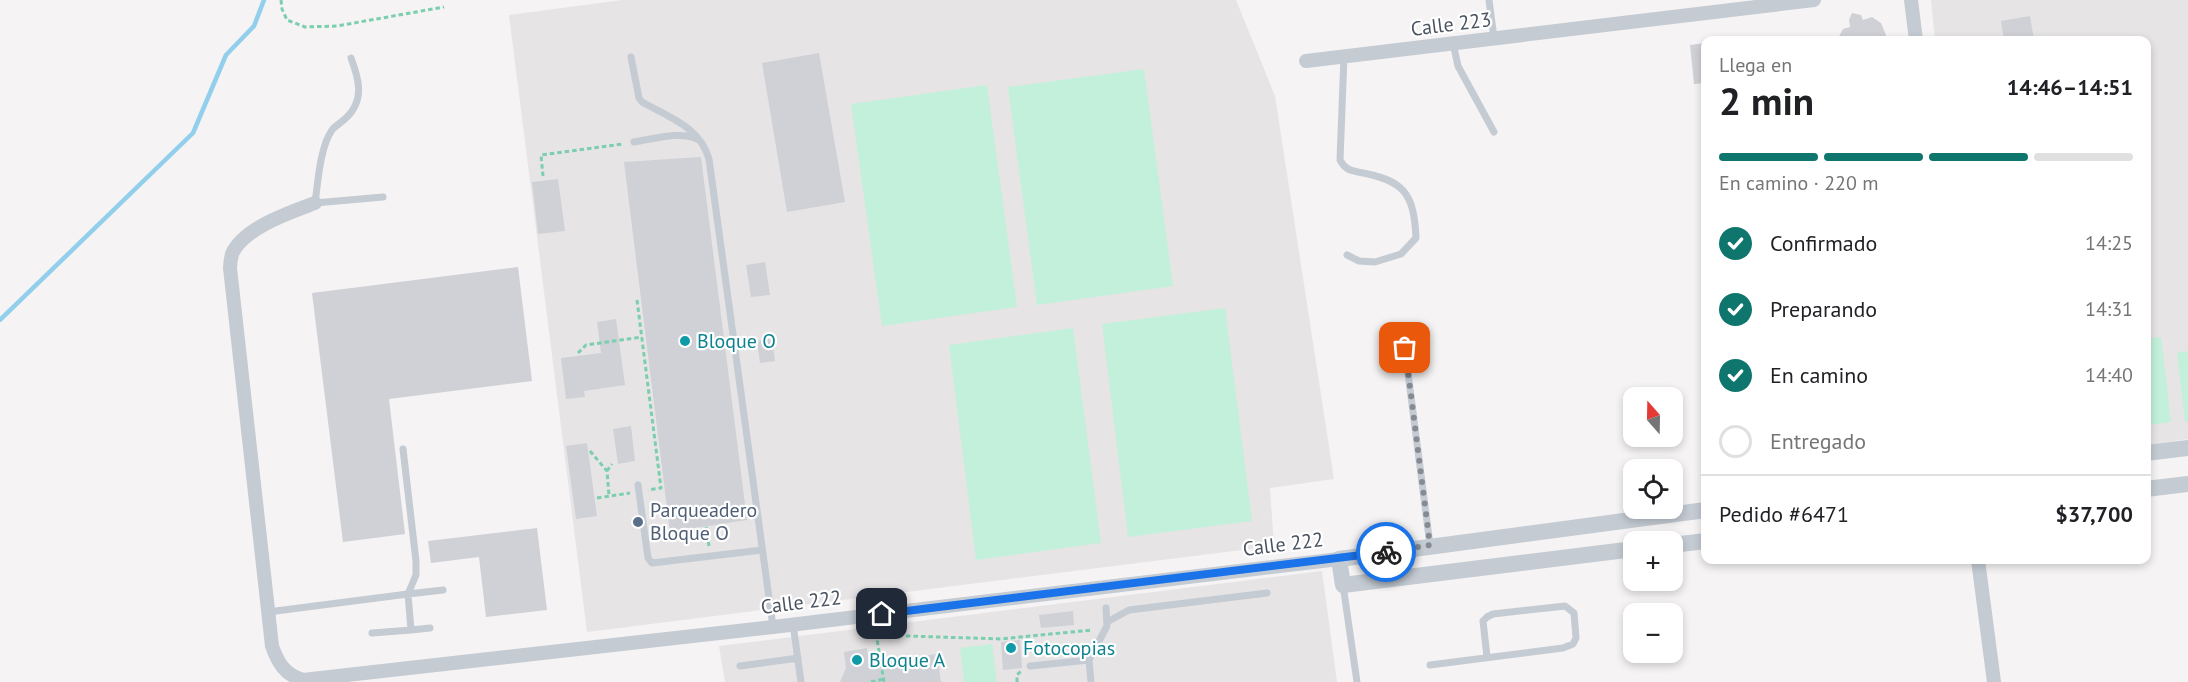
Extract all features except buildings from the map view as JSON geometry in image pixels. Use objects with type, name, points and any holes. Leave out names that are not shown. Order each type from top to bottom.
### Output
[{"type":"street","name":"Calle 223","points":[[1306,61],[1814,0]]},
{"type":"street","points":[[1911,0],[1916,36]]},
{"type":"street","points":[[268,612],[230,268],[232,254],[238,244],[253,232],[281,216],[315,203]]},
{"type":"street","points":[[2151,452],[2188,448]]},
{"type":"street","points":[[2151,488],[2188,484]]},
{"type":"street","name":"Calle 222","points":[[268,612],[272,646],[278,662],[291,676],[303,680],[793,624],[1104,592],[1430,545],[1701,511]]},
{"type":"street","points":[[1683,544],[1701,542]]},
{"type":"street","points":[[1343,585],[1623,550]]},
{"type":"street","name":"Calle 222","points":[[1339,559],[1343,585]]},
{"type":"street","points":[[1979,564],[1994,682]]},
{"type":"lane","points":[[1489,0],[1494,38]]},
{"type":"lane","points":[[1453,43],[1458,66],[1494,132]]},
{"type":"lane","points":[[1344,56],[1340,160],[1349,171],[1393,182],[1408,196],[1415,211],[1416,238],[1401,254],[1375,261],[1359,261],[1347,255]]},
{"type":"lane","points":[[631,57],[639,98],[642,102],[691,129],[704,143],[709,159],[773,627]]},
{"type":"lane","points":[[351,58],[358,76],[357,105],[332,130],[323,153],[315,203],[383,197]]},
{"type":"lane","points":[[634,142],[685,135],[704,143]]},
{"type":"lane","points":[[1402,326],[1430,545]]},
{"type":"lane","points":[[403,449],[416,561],[416,575],[408,594],[411,630]]},
{"type":"lane","points":[[638,488],[650,561],[655,563],[762,550]]},
{"type":"lane","points":[[1343,585],[1357,682]]},
{"type":"lane","points":[[268,612],[443,591]]},
{"type":"lane","points":[[1106,626],[1129,610],[1268,593]]},
{"type":"lane","points":[[1430,665],[1563,648],[1573,644],[1576,638],[1574,613],[1565,606],[1493,614],[1487,617],[1484,621],[1487,657]]},
{"type":"lane","points":[[1091,682],[1089,660],[1106,626],[1106,608]]},
{"type":"lane","points":[[793,624],[801,682]]},
{"type":"lane","points":[[372,633],[430,628]]},
{"type":"lane","points":[[740,666],[798,658]]},
{"type":"lane","points":[[1030,666],[1089,660]]},
{"type":"path","points":[[281,0],[287,20],[305,27],[337,26],[444,7]]},
{"type":"path","points":[[543,176],[541,155],[634,142]]},
{"type":"path","points":[[597,498],[638,488],[661,488],[637,300]]},
{"type":"path","points":[[578,353],[586,345],[642,337]]},
{"type":"path","points":[[590,451],[607,471],[609,496]]},
{"type":"path","points":[[607,471],[612,464]]},
{"type":"path","points":[[706,527],[710,557]]},
{"type":"path","points":[[871,682],[884,681],[877,639],[881,635],[1000,639],[1106,626]]},
{"type":"shaded area","points":[[622,0],[1236,0],[1275,96],[1334,479],[1270,488],[1274,546],[587,632],[509,15]]},
{"type":"shaded area","points":[[1931,0],[2188,0],[2188,439],[2151,444],[2151,36],[1935,36]]},
{"type":"shaded area","points":[[1322,571],[1337,682],[725,682],[719,646]]},
{"type":"green space","points":[[1144,69],[1173,286],[1037,305],[1008,87]]},
{"type":"green space","points":[[987,85],[1017,307],[882,326],[851,104]]},
{"type":"green space","points":[[1225,308],[1252,521],[1128,537],[1102,324]]},
{"type":"green space","points":[[1073,328],[1101,543],[976,560],[949,345]]},
{"type":"green space","points":[[2161,337],[2171,422],[2151,424],[2151,338]]},
{"type":"green space","points":[[2188,351],[2188,422],[2185,422],[2177,353]]},
{"type":"green space","points":[[992,644],[997,682],[964,682],[960,648]]},
{"type":"waterway","points":[[0,320],[193,133],[226,55],[254,26],[264,0]]},
{"type":"way so far","points":[[1386,552],[1430,545],[1405,348]]},
{"type":"place","name":"Bloque O","points":[[685,341]]},
{"type":"place","name":"Parqueadero Bloque O","points":[[638,522]]},
{"type":"place","name":"Fotocopias","points":[[1011,648]]},
{"type":"place","name":"Bloque A","points":[[857,660]]},
{"type":"route","points":[[882,614],[1386,552]]}]
